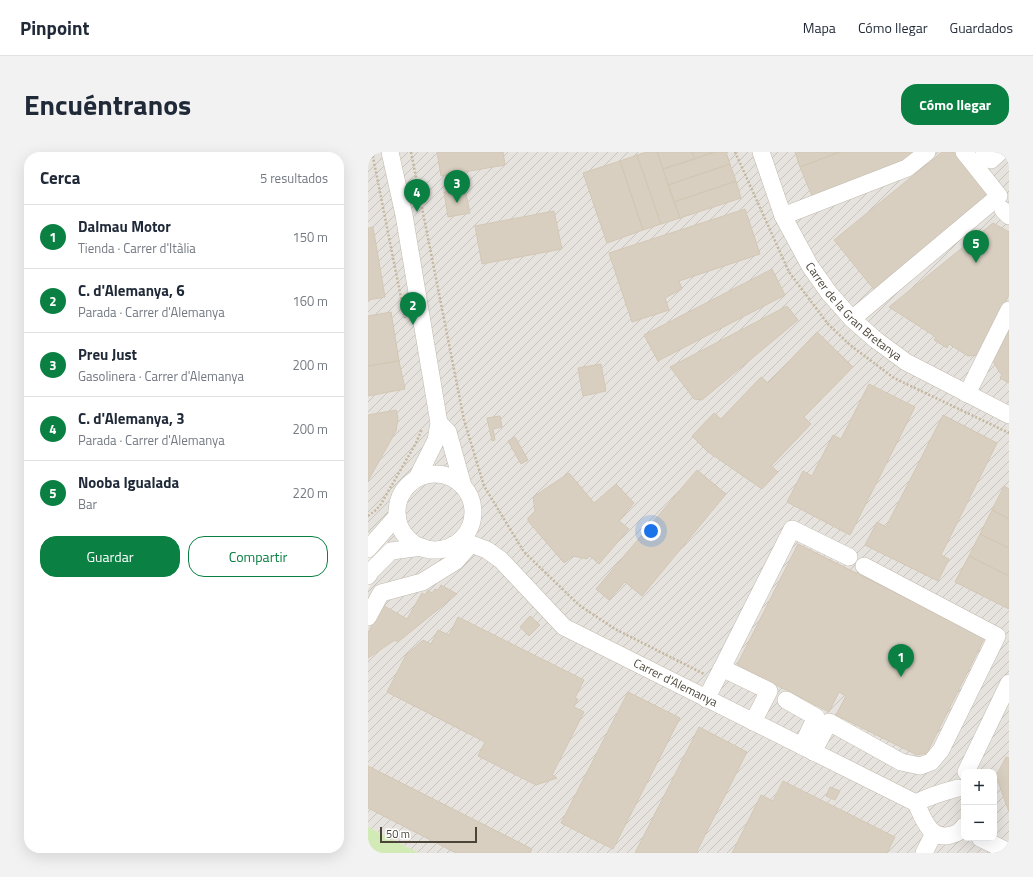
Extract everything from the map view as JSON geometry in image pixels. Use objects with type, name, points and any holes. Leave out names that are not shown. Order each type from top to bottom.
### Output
[{"type":"street","points":[[390,152],[404,215],[431,424],[436,440],[417,478]]},
{"type":"street","name":"Carrer de la Gran Bretanya","points":[[761,152],[783,216],[810,266],[829,293],[852,318],[876,340],[906,362],[1009,415]]},
{"type":"street","points":[[783,216],[908,168],[927,152]]},
{"type":"street","points":[[852,318],[999,196],[964,152]]},
{"type":"street","points":[[984,152],[991,160],[1000,152]]},
{"type":"street","points":[[967,394],[1009,310]]},
{"type":"street","points":[[431,424],[448,432],[463,486]]},
{"type":"street","points":[[368,576],[391,551],[422,547],[438,549],[453,545],[466,533],[472,522],[472,503],[463,486],[452,478],[438,474],[424,476],[417,478],[403,491],[398,503],[397,516],[403,532],[411,541],[422,547]]},
{"type":"street","points":[[368,549],[375,534],[397,516]]},
{"type":"street","points":[[706,699],[792,529],[849,557]]},
{"type":"street","points":[[368,617],[375,589],[422,582],[456,561],[471,544]]},
{"type":"street","name":"Carrer d'Alemanya","points":[[453,545],[471,544],[487,550],[501,560],[564,627],[916,803]]},
{"type":"street","points":[[807,749],[829,722],[901,762],[920,766],[931,762],[941,750],[1003,639],[864,566]]},
{"type":"street","points":[[719,674],[769,692],[753,722]]},
{"type":"street","points":[[967,769],[1009,683]]},
{"type":"street","points":[[786,700],[816,717],[807,749]]},
{"type":"street","points":[[961,788],[938,794],[916,803],[926,824],[934,833],[941,836],[949,836],[956,834],[961,830]]},
{"type":"street","points":[[924,853],[934,833]]},
{"type":"street","points":[[986,841],[1009,852]]},
{"type":"path","points":[[372,152],[406,322]]},
{"type":"path","points":[[411,152],[464,420],[484,486],[524,552],[579,605],[615,629],[719,674]]},
{"type":"path","points":[[368,516],[376,510],[383,500],[416,443],[431,424]]},
{"type":"shaded area","points":[[368,152],[1009,152],[1009,853],[419,853],[368,827],[368,589],[381,566],[388,542],[368,533]]},
{"type":"green space","points":[[368,827],[419,853],[368,853]]},
{"type":"building","points":[[437,152],[503,152],[505,165],[441,176]]},
{"type":"building","points":[[647,152],[657,152],[680,218],[661,224],[637,155]]},
{"type":"building","points":[[657,152],[692,152],[695,159],[663,169]]},
{"type":"building","points":[[692,152],[714,152],[695,159]]},
{"type":"building","points":[[714,152],[726,152],[730,164],[668,185],[663,169]]},
{"type":"building","points":[[795,152],[840,152],[800,167]]},
{"type":"building","points":[[840,152],[924,152],[812,196],[800,167]]},
{"type":"building","points":[[942,152],[956,152],[993,197],[876,292],[834,240]]},
{"type":"building","points":[[637,155],[661,224],[643,230],[620,161]]},
{"type":"building","points":[[620,161],[643,230],[607,243],[583,173]]},
{"type":"building","points":[[730,164],[736,181],[674,202],[668,185]]},
{"type":"building","points":[[736,181],[741,198],[680,218],[674,202]]},
{"type":"building","points":[[465,189],[470,213],[448,217],[444,192]]},
{"type":"building","points":[[745,209],[760,254],[679,281],[682,289],[665,298],[669,310],[632,322],[609,253]]},
{"type":"building","points":[[554,211],[562,249],[482,264],[475,226]]},
{"type":"building","points":[[993,223],[1009,232],[1009,295],[979,355],[968,356],[949,344],[947,348],[934,340],[936,337],[889,307]]},
{"type":"building","points":[[373,227],[385,297],[368,300],[368,228]]},
{"type":"building","points":[[772,269],[785,295],[658,361],[644,335]]},
{"type":"building","points":[[787,306],[798,320],[702,400],[694,399],[670,367]]},
{"type":"building","points":[[391,312],[399,361],[368,366],[368,316]]},
{"type":"building","points":[[1009,330],[1009,383],[1000,378],[1002,374],[993,361]]},
{"type":"building","points":[[817,332],[853,367],[804,417],[811,424],[771,466],[778,472],[762,489],[707,451],[692,436],[714,413],[721,419],[761,377],[768,383]]},
{"type":"building","points":[[399,361],[405,389],[368,396],[368,366]]},
{"type":"building","points":[[601,364],[606,391],[583,396],[578,368]]},
{"type":"building","points":[[869,384],[915,407],[850,535],[787,502],[803,471],[812,476],[833,435],[841,439]]},
{"type":"building","points":[[396,410],[398,418],[396,431],[368,481],[368,415]]},
{"type":"building","points":[[943,415],[997,443],[941,555],[949,559],[938,581],[865,545],[877,522],[886,527]]},
{"type":"building","points":[[500,416],[502,427],[493,429],[495,440],[492,441],[487,418]]},
{"type":"building","points":[[515,437],[528,460],[521,464],[508,441]]},
{"type":"building","points":[[697,470],[726,494],[642,596],[625,582],[609,600],[596,589]]},
{"type":"building","points":[[569,473],[594,503],[616,484],[634,503],[619,521],[629,529],[599,564],[590,556],[587,559],[573,556],[564,563],[528,521],[528,518],[535,511],[533,497]]},
{"type":"building","points":[[1004,486],[1009,489],[1009,519],[992,510]]},
{"type":"building","points":[[992,510],[1009,519],[1009,548],[980,534]]},
{"type":"building","points":[[980,534],[1009,548],[1009,576],[969,556]]},
{"type":"building","points":[[798,544],[985,637],[927,753],[917,755],[836,715],[846,696],[839,692],[829,712],[737,665]]},
{"type":"building","points":[[969,556],[1009,576],[1009,609],[955,582]]},
{"type":"building","points":[[441,585],[457,594],[398,642],[395,640],[368,658],[368,634],[381,604],[407,619],[422,593],[425,595],[428,590],[432,593],[435,589],[438,590]]},
{"type":"building","points":[[530,616],[540,625],[529,636],[520,627]]},
{"type":"building","points":[[458,617],[584,680],[575,698],[578,699],[574,707],[584,712],[552,775],[557,778],[536,785],[478,756],[485,742],[387,692],[406,655],[423,640],[431,644],[438,630],[449,635]]},
{"type":"building","points":[[628,692],[680,718],[613,849],[561,823]]},
{"type":"building","points":[[699,727],[747,752],[696,853],[635,853]]},
{"type":"building","points":[[1006,757],[1009,758],[1009,812],[997,779],[997,774]]},
{"type":"building","points":[[368,766],[532,849],[530,853],[456,853],[368,808]]},
{"type":"building","points":[[783,781],[895,837],[887,853],[732,853],[761,795],[773,801]]},
{"type":"building","points":[[830,787],[840,791],[835,800],[826,796]]},
{"type":"place","name":"Preu Just","points":[[457,203]]},
{"type":"place","name":"C. d'Alemanya, 3","points":[[417,212]]},
{"type":"place","name":"Nooba Igualada","points":[[976,263]]},
{"type":"place","name":"C. d'Alemanya, 6","points":[[413,325]]},
{"type":"place","name":"Dalmau Motor","points":[[901,677]]}]
